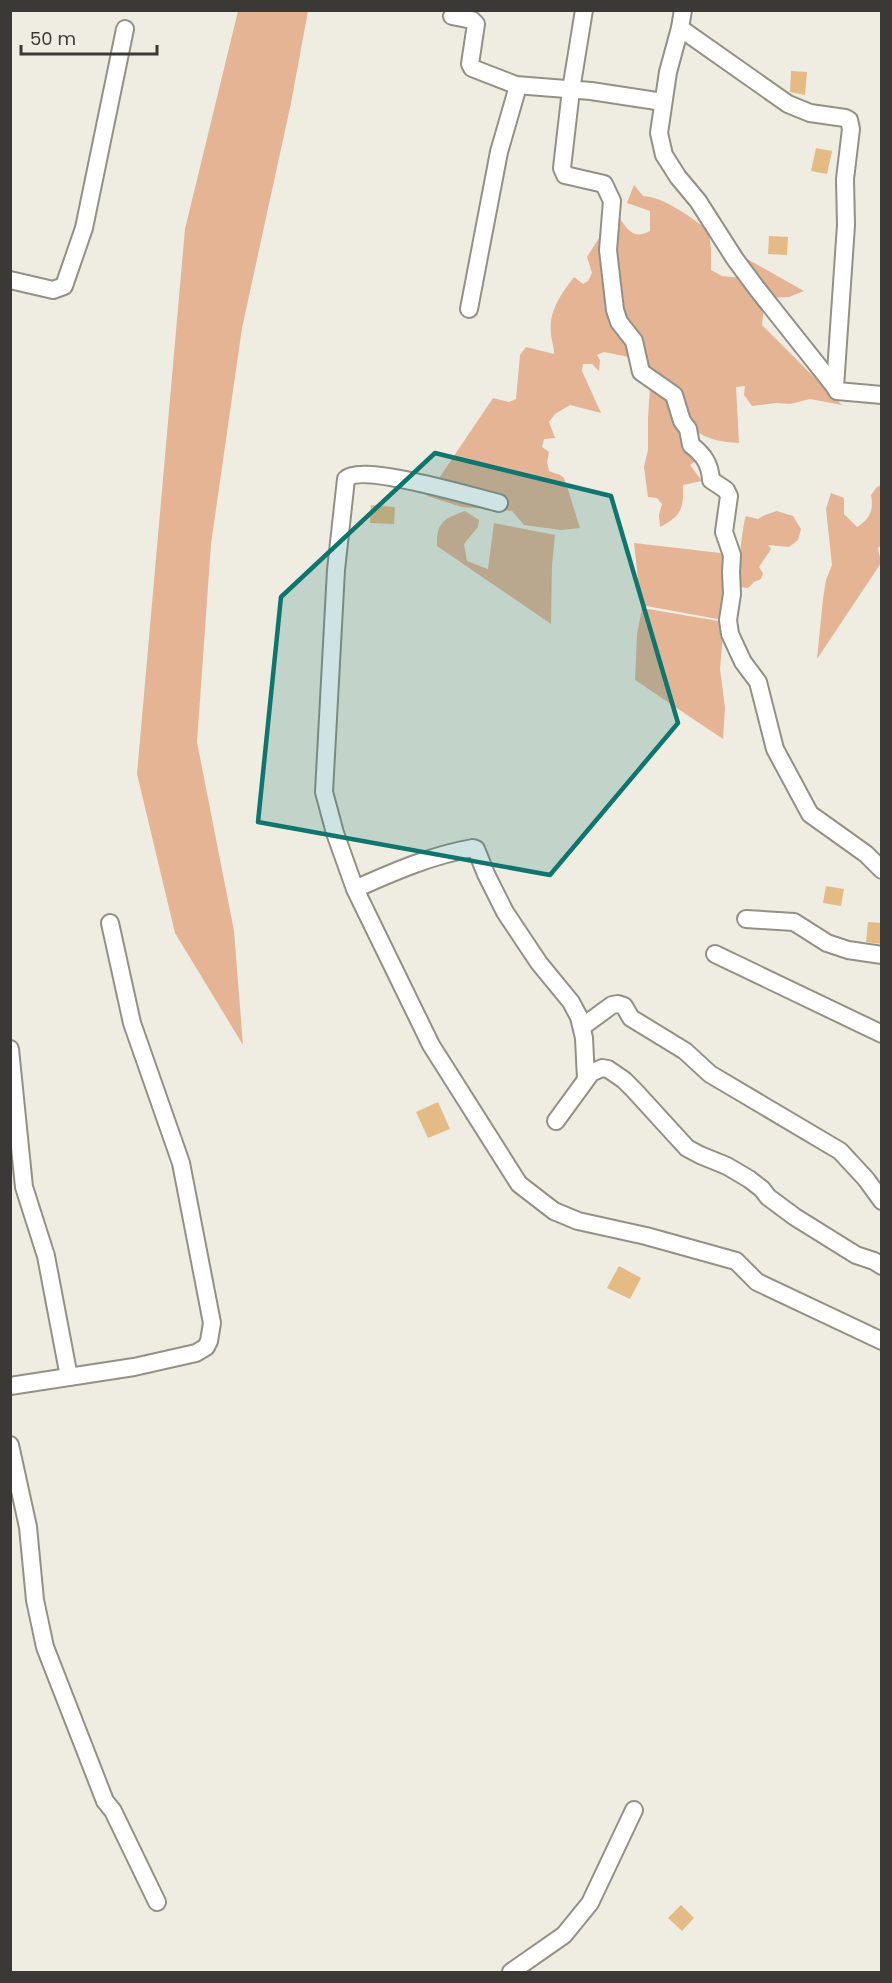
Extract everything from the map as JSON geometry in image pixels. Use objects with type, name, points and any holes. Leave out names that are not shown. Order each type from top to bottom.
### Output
[{"type":"street","points":[[584,10],[571,90],[562,168],[565,174],[604,184],[609,191],[612,201],[609,250],[615,310],[619,322],[634,341],[641,372],[674,394],[682,421],[688,429],[691,445],[708,464],[711,480],[726,490],[729,495],[724,532],[732,555],[730,572],[732,594],[728,620],[730,634],[743,662],[758,682],[775,749],[807,811],[866,854],[882,870]]},
{"type":"street","points":[[683,10],[663,102],[659,133],[664,154],[678,177],[698,201],[735,259],[837,391],[882,395]]},
{"type":"street","points":[[452,16],[472,20],[476,24],[470,64],[472,68],[516,85],[663,102]]},
{"type":"street","points":[[680,28],[788,104],[810,113],[845,118],[850,123],[845,179],[846,225],[835,387]]},
{"type":"street","points":[[10,280],[53,291],[64,286],[84,228],[125,29]]},
{"type":"street","points":[[469,309],[501,143],[516,93],[516,85]]},
{"type":"street","points":[[499,503],[413,480],[354,474],[346,479],[336,570],[324,792],[355,889],[431,1045],[522,1187],[554,1211],[578,1221],[646,1236],[736,1261],[757,1282],[882,1341]]},
{"type":"street","points":[[355,889],[385,875],[450,852],[476,849],[505,912],[539,963],[571,1002],[579,1017],[584,1038],[586,1079]]},
{"type":"street","points":[[746,919],[794,922],[827,943],[848,950],[882,955]]},
{"type":"street","points":[[10,1386],[134,1366],[196,1353],[206,1347],[212,1332],[182,1163],[132,1023],[110,922]]},
{"type":"street","points":[[715,954],[882,1034]]},
{"type":"street","points":[[582,1027],[612,1005],[624,1006],[631,1018],[685,1051],[710,1074],[840,1151],[866,1179],[882,1201]]},
{"type":"street","points":[[10,1049],[24,1187],[46,1256],[69,1377]]},
{"type":"street","points":[[556,1121],[593,1070],[602,1068],[608,1070],[629,1085],[687,1148],[749,1179],[795,1217],[856,1255],[882,1266]]},
{"type":"street","points":[[10,1445],[28,1527],[35,1600],[45,1647],[105,1801],[113,1811],[157,1902]]},
{"type":"street","points":[[511,1972],[564,1935],[590,1903],[634,1810]]},
{"type":"highlighted area","points":[[435,453],[611,496],[678,723],[550,875],[258,822],[281,597]]},
{"type":"shaded area","points":[[238,11],[308,11],[291,103],[242,328],[211,544],[197,742],[234,931],[243,1045],[175,933],[137,774],[185,229]]},
{"type":"shaded area","points":[[634,185],[643,196],[669,204],[709,230],[711,270],[722,276],[742,278],[742,256],[804,291],[789,297],[765,298],[762,325],[842,405],[810,399],[790,404],[752,406],[744,395],[745,386],[736,387],[739,443],[715,440],[693,429],[698,459],[690,465],[702,481],[683,485],[680,511],[673,519],[660,527],[659,515],[662,504],[657,498],[648,497],[644,467],[648,450],[650,388],[638,359],[604,352],[597,355],[600,360],[599,371],[592,364],[583,364],[582,371],[601,413],[570,405],[555,414],[549,422],[555,438],[544,439],[542,447],[549,452],[547,462],[549,471],[564,479],[580,528],[561,530],[524,525],[512,511],[462,507],[427,496],[493,398],[509,402],[516,399],[520,355],[526,347],[554,354],[551,327],[556,304],[574,277],[583,284],[588,281],[592,273],[587,257],[615,213],[633,233],[643,234],[650,231],[650,211],[627,203]]},
{"type":"shaded area","points":[[881,485],[881,545],[878,548],[881,563],[817,659],[826,580],[832,565],[826,509],[831,493],[844,498],[844,514],[857,527],[868,517],[872,505],[871,495]]},
{"type":"shaded area","points":[[465,511],[479,520],[478,527],[464,544],[467,561],[488,569],[494,523],[555,535],[551,624],[437,546],[438,532],[443,522]]},
{"type":"shaded area","points":[[777,511],[793,516],[801,529],[798,540],[789,547],[768,545],[771,549],[759,567],[763,573],[761,579],[748,588],[740,587],[740,552],[746,516],[758,519]]},
{"type":"shaded area","points":[[634,543],[729,554],[723,620],[641,605]]},
{"type":"shaded area","points":[[642,608],[724,622],[720,669],[725,708],[723,739],[635,680],[637,634]]},
{"type":"building","points":[[791,71],[807,72],[805,95],[790,92]]},
{"type":"building","points":[[816,148],[832,151],[827,174],[811,171]]},
{"type":"building","points":[[769,236],[788,237],[787,255],[768,254]]},
{"type":"building","points":[[371,505],[395,507],[394,524],[370,523]]},
{"type":"building","points":[[826,886],[844,889],[841,906],[823,903]]},
{"type":"building","points":[[868,922],[882,923],[882,944],[866,942]]},
{"type":"building","points":[[438,1102],[450,1129],[428,1138],[416,1112]]},
{"type":"building","points":[[619,1266],[641,1278],[630,1299],[607,1288]]},
{"type":"building","points":[[681,1905],[694,1918],[682,1931],[668,1918]]}]
